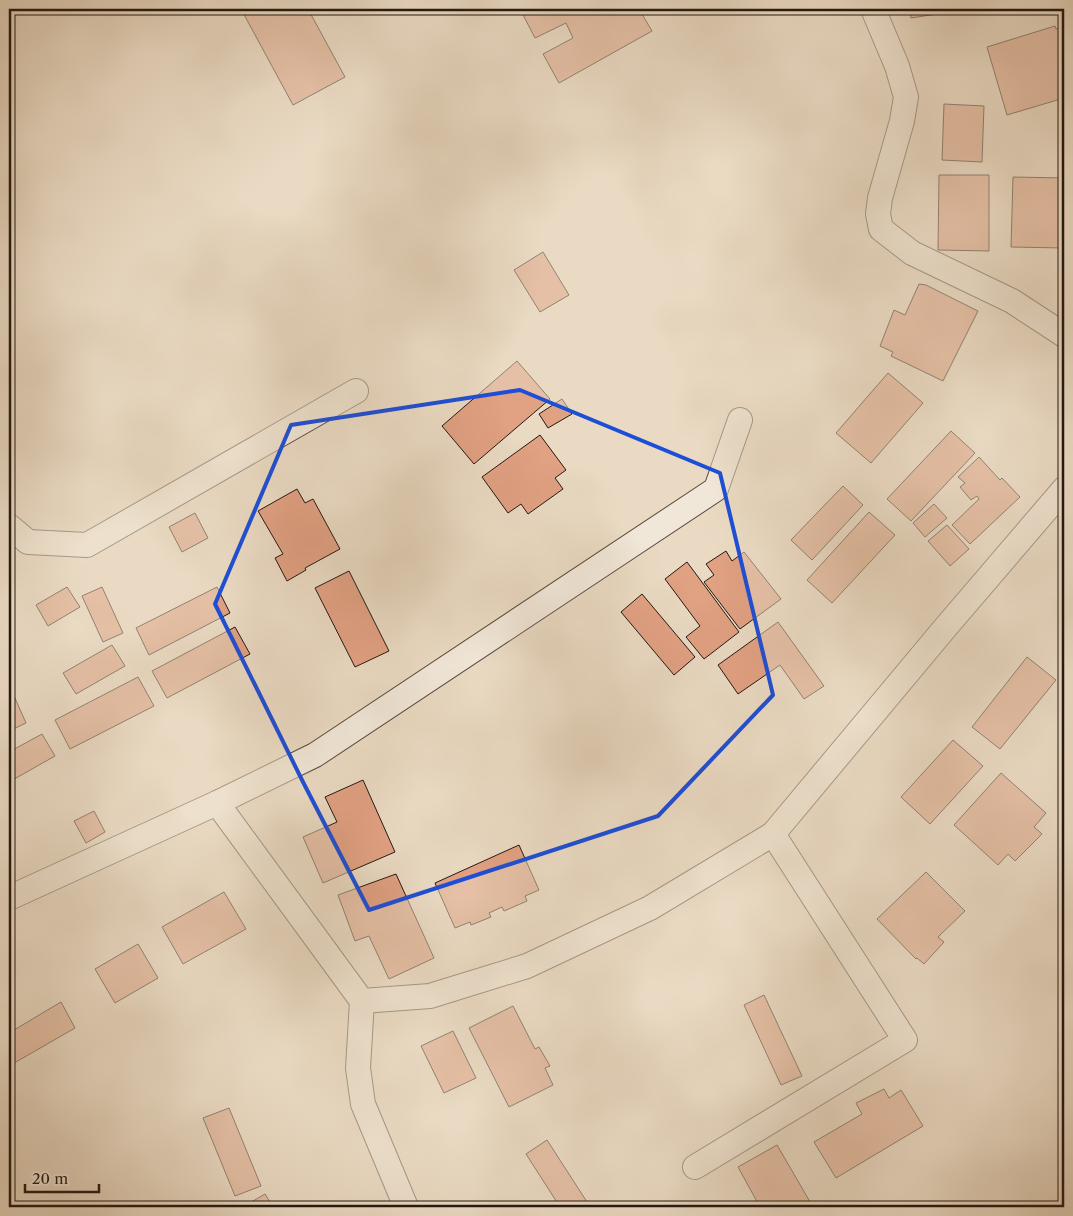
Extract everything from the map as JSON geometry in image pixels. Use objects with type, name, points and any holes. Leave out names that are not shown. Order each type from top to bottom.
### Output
[{"type":"street","points":[[873,9],[897,66],[906,97],[902,121],[880,198],[878,214],[881,229],[912,253],[1012,301],[1064,335]]},
{"type":"street","points":[[9,526],[28,542],[86,545],[356,391]]},
{"type":"street","points":[[9,898],[217,803],[315,755],[716,489],[740,420]]},
{"type":"street","points":[[362,1001],[430,996],[527,966],[650,908],[773,834],[1064,489]]},
{"type":"street","points":[[217,803],[362,1001],[358,1068],[363,1104],[406,1207]]},
{"type":"street","points":[[695,1167],[905,1040],[773,834]]},
{"type":"highlighted area","points":[[520,390],[720,473],[773,695],[658,816],[369,910],[215,604],[291,425]]},
{"type":"building","points":[[241,9],[308,9],[345,77],[293,105]]},
{"type":"building","points":[[524,9],[569,9],[571,12],[579,9],[610,9],[613,15],[625,9],[639,9],[652,31],[559,83],[543,54],[573,38],[566,23],[535,38],[521,11]]},
{"type":"building","points":[[909,9],[969,9],[911,18]]},
{"type":"building","points":[[1055,26],[1056,29],[1062,26],[1064,32],[1064,98],[1007,115],[987,47]]},
{"type":"building","points":[[944,104],[984,106],[982,162],[942,160]]},
{"type":"building","points":[[939,175],[989,175],[989,251],[938,250]]},
{"type":"building","points":[[1013,177],[1064,178],[1064,248],[1011,247]]},
{"type":"building","points":[[543,252],[569,295],[540,312],[514,270]]},
{"type":"building","points":[[919,284],[926,285],[978,311],[943,381],[891,356],[893,352],[880,346],[894,310],[905,315]]},
{"type":"building","points":[[517,361],[550,399],[474,464],[442,426]]},
{"type":"building","points":[[888,373],[923,403],[871,463],[836,433]]},
{"type":"building","points":[[562,399],[572,414],[548,428],[539,414]]},
{"type":"building","points":[[951,431],[975,453],[911,521],[887,499]]},
{"type":"building","points":[[540,435],[566,470],[555,478],[563,489],[528,514],[521,504],[508,513],[482,477]]},
{"type":"building","points":[[979,457],[1000,480],[1002,478],[1020,497],[970,544],[952,525],[979,499],[977,496],[971,500],[960,487],[965,483],[958,477]]},
{"type":"building","points":[[843,486],[863,505],[812,560],[791,540]]},
{"type":"building","points":[[297,489],[305,503],[313,499],[340,549],[305,568],[306,570],[287,581],[275,558],[283,554],[258,511]]},
{"type":"building","points":[[934,504],[947,518],[925,537],[913,523]]},
{"type":"building","points":[[869,512],[895,535],[832,603],[807,580]]},
{"type":"building","points":[[195,513],[208,538],[182,552],[169,527]]},
{"type":"building","points":[[947,525],[969,549],[950,566],[928,541]]},
{"type":"building","points":[[726,551],[732,561],[744,552],[781,599],[740,629],[704,582],[714,575],[706,564]]},
{"type":"building","points":[[687,562],[739,632],[704,659],[686,637],[700,626],[665,579]]},
{"type":"building","points":[[349,571],[389,651],[355,667],[315,588]]},
{"type":"building","points":[[67,587],[80,607],[48,626],[36,605]]},
{"type":"building","points":[[102,587],[123,633],[103,642],[82,596]]},
{"type":"building","points":[[217,587],[230,613],[149,655],[136,628]]},
{"type":"building","points":[[642,594],[695,657],[674,675],[621,612]]},
{"type":"building","points":[[778,622],[824,686],[804,699],[780,665],[738,694],[718,665]]},
{"type":"building","points":[[235,627],[250,654],[167,698],[152,671]]},
{"type":"building","points":[[112,645],[125,666],[76,694],[63,673]]},
{"type":"building","points":[[1027,657],[1056,680],[1000,749],[972,727]]},
{"type":"building","points":[[138,677],[154,706],[70,749],[55,720]]},
{"type":"building","points":[[14,696],[26,723],[9,731],[9,699]]},
{"type":"building","points":[[42,734],[55,756],[9,782],[9,752]]},
{"type":"building","points":[[953,740],[983,766],[930,824],[901,797]]},
{"type":"building","points":[[1001,773],[1046,813],[1034,827],[1042,834],[1015,861],[1008,854],[998,865],[954,825]]},
{"type":"building","points":[[363,780],[395,852],[323,883],[303,837],[337,822],[325,797]]},
{"type":"building","points":[[94,811],[105,832],[86,843],[74,821]]},
{"type":"building","points":[[519,845],[539,890],[525,896],[527,901],[504,911],[502,907],[489,913],[491,917],[471,925],[470,922],[455,928],[435,883]]},
{"type":"building","points":[[926,872],[965,911],[938,937],[944,942],[924,964],[916,959],[877,919]]},
{"type":"building","points":[[396,874],[434,958],[389,979],[369,936],[355,941],[338,895]]},
{"type":"building","points":[[224,892],[246,929],[183,964],[162,927]]},
{"type":"building","points":[[138,944],[158,978],[115,1003],[95,969]]},
{"type":"building","points":[[764,995],[802,1076],[781,1085],[744,1005]]},
{"type":"building","points":[[61,1002],[75,1028],[9,1066],[9,1033]]},
{"type":"building","points":[[513,1006],[535,1049],[539,1047],[550,1066],[545,1068],[553,1085],[509,1107],[469,1028]]},
{"type":"building","points":[[453,1031],[476,1078],[444,1093],[421,1046]]},
{"type":"building","points":[[884,1089],[889,1098],[901,1090],[923,1126],[836,1178],[814,1142],[862,1114],[856,1103]]},
{"type":"building","points":[[229,1108],[261,1186],[235,1196],[203,1118]]},
{"type":"building","points":[[547,1140],[589,1205],[586,1207],[560,1207],[526,1154]]},
{"type":"building","points":[[777,1145],[813,1207],[760,1207],[738,1167]]},
{"type":"building","points":[[265,1194],[273,1207],[243,1207]]}]
